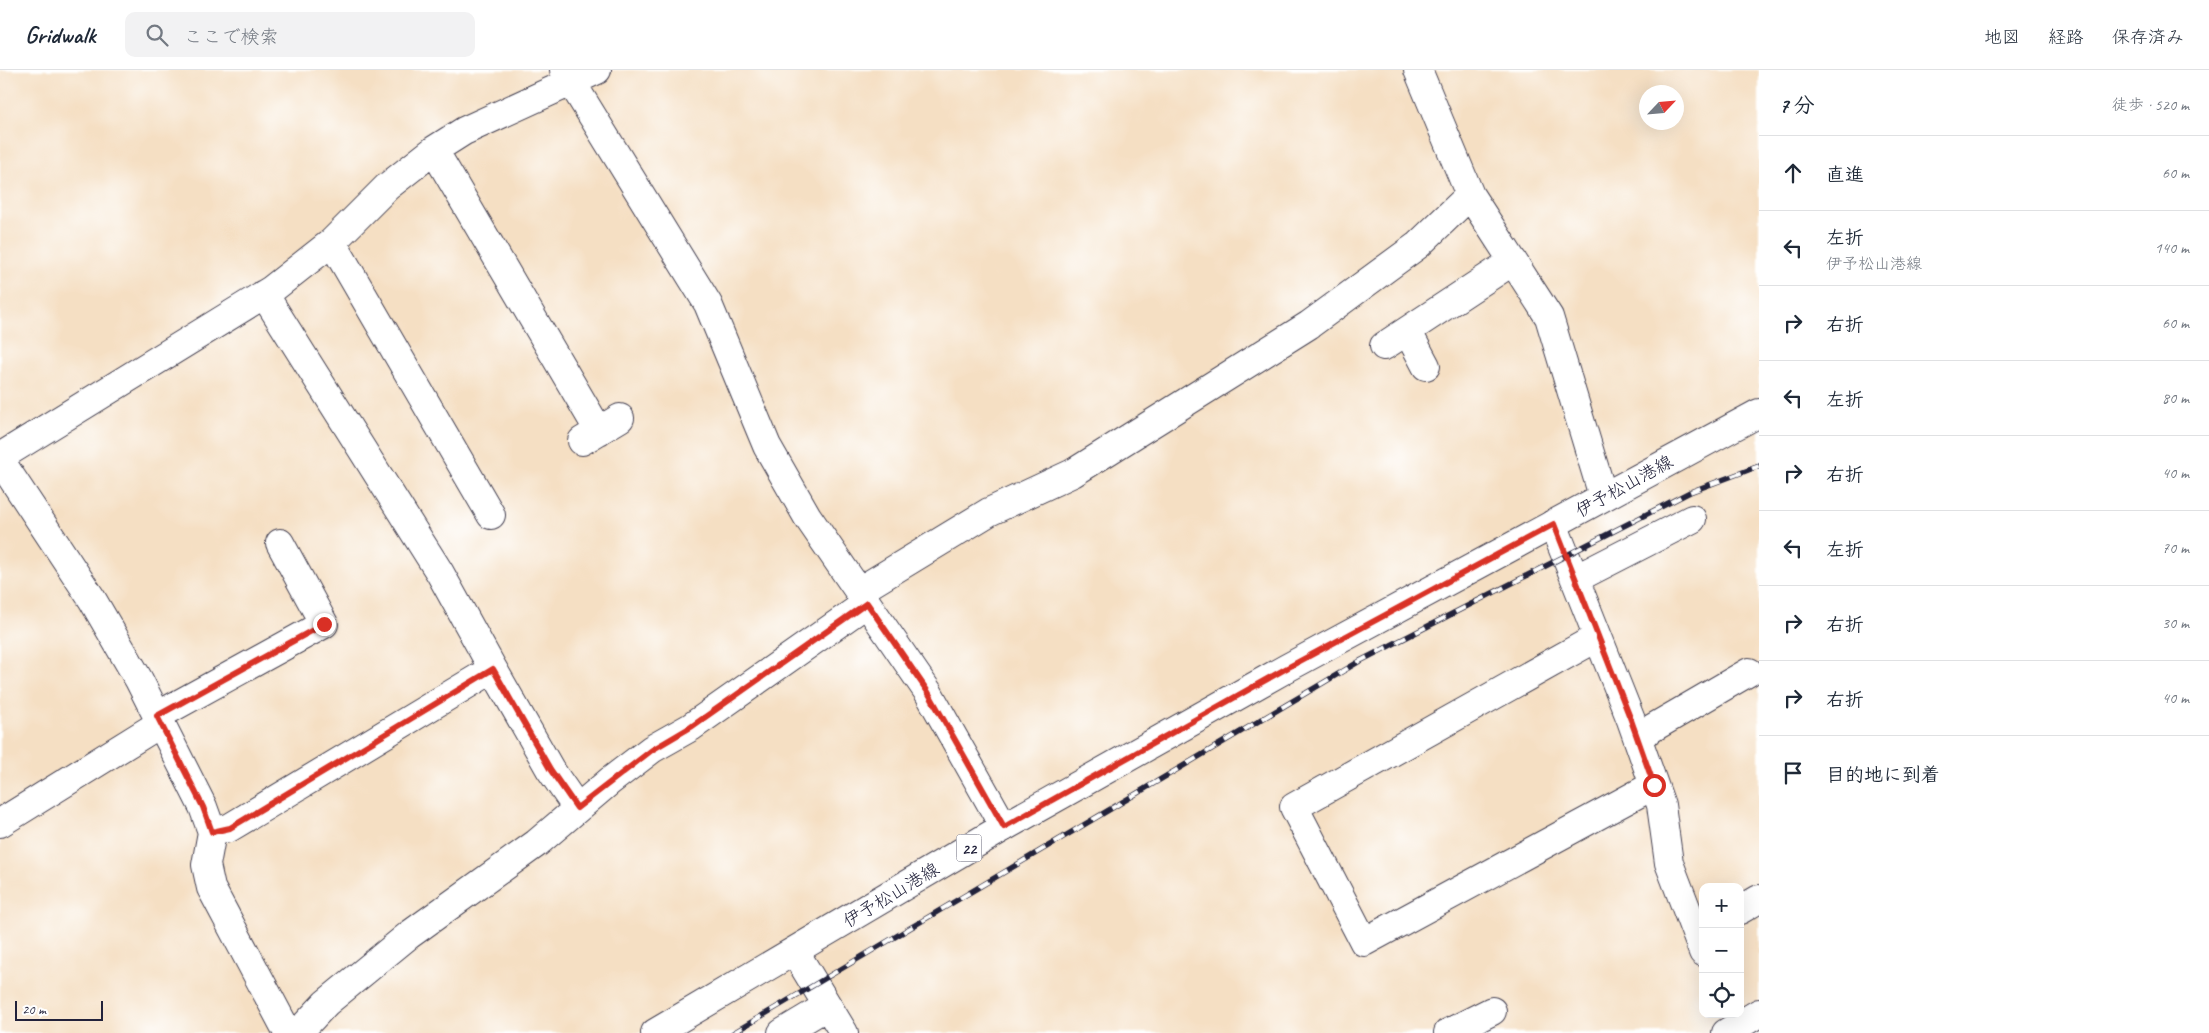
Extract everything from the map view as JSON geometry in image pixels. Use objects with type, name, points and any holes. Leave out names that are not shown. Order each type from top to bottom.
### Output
[{"type":"street","points":[[597,70],[568,76],[464,131],[434,150],[387,187],[332,242],[264,294],[0,459],[92,599],[139,680],[203,807],[212,832],[206,865],[211,888],[287,1032],[326,1003],[409,935],[537,843],[577,808],[652,750],[691,727],[863,597],[989,512],[1073,472],[1309,326],[1418,245],[1470,195]]},
{"type":"street","points":[[1418,70],[1470,195],[1549,317],[1603,496]]},
{"type":"street","points":[[568,76],[708,304],[767,446],[807,516],[928,692],[1004,827]]},
{"type":"street","points":[[434,150],[600,430]]},
{"type":"street","points":[[332,242],[491,515]]},
{"type":"street","points":[[1384,346],[1408,332],[1513,261]]},
{"type":"street","points":[[264,294],[440,573],[550,769],[577,808]]},
{"type":"street","points":[[1408,332],[1426,366]]},
{"type":"street","name":"伊予松山港線","points":[[655,1033],[1004,827],[1278,673],[1759,413]]},
{"type":"street","points":[[1575,579],[1692,519]]},
{"type":"street","points":[[1554,524],[1654,785],[1661,805],[1669,863],[1699,935]]},
{"type":"street","points":[[0,823],[159,720],[324,624],[280,543]]},
{"type":"street","points":[[1598,637],[1294,807],[1364,942],[1654,785]]},
{"type":"street","points":[[212,832],[230,828],[493,669]]},
{"type":"street","points":[[1637,738],[1749,672]]},
{"type":"street","points":[[1744,908],[1759,899]]},
{"type":"street","points":[[795,952],[844,1033]]},
{"type":"street","points":[[782,1033],[827,1006]]},
{"type":"street","points":[[1448,1033],[1492,1011]]},
{"type":"street","points":[[1723,1018],[1726,1033],[1759,1013]]},
{"type":"railway","points":[[733,1033],[1360,661],[1690,492],[1759,466]]},
{"type":"route","points":[[324,624],[157,716],[203,807],[212,832],[230,828],[493,669],[550,769],[577,808],[610,780],[652,750],[691,727],[867,603],[928,692],[1004,827],[1287,668],[1554,524],[1631,720],[1654,785]]}]
